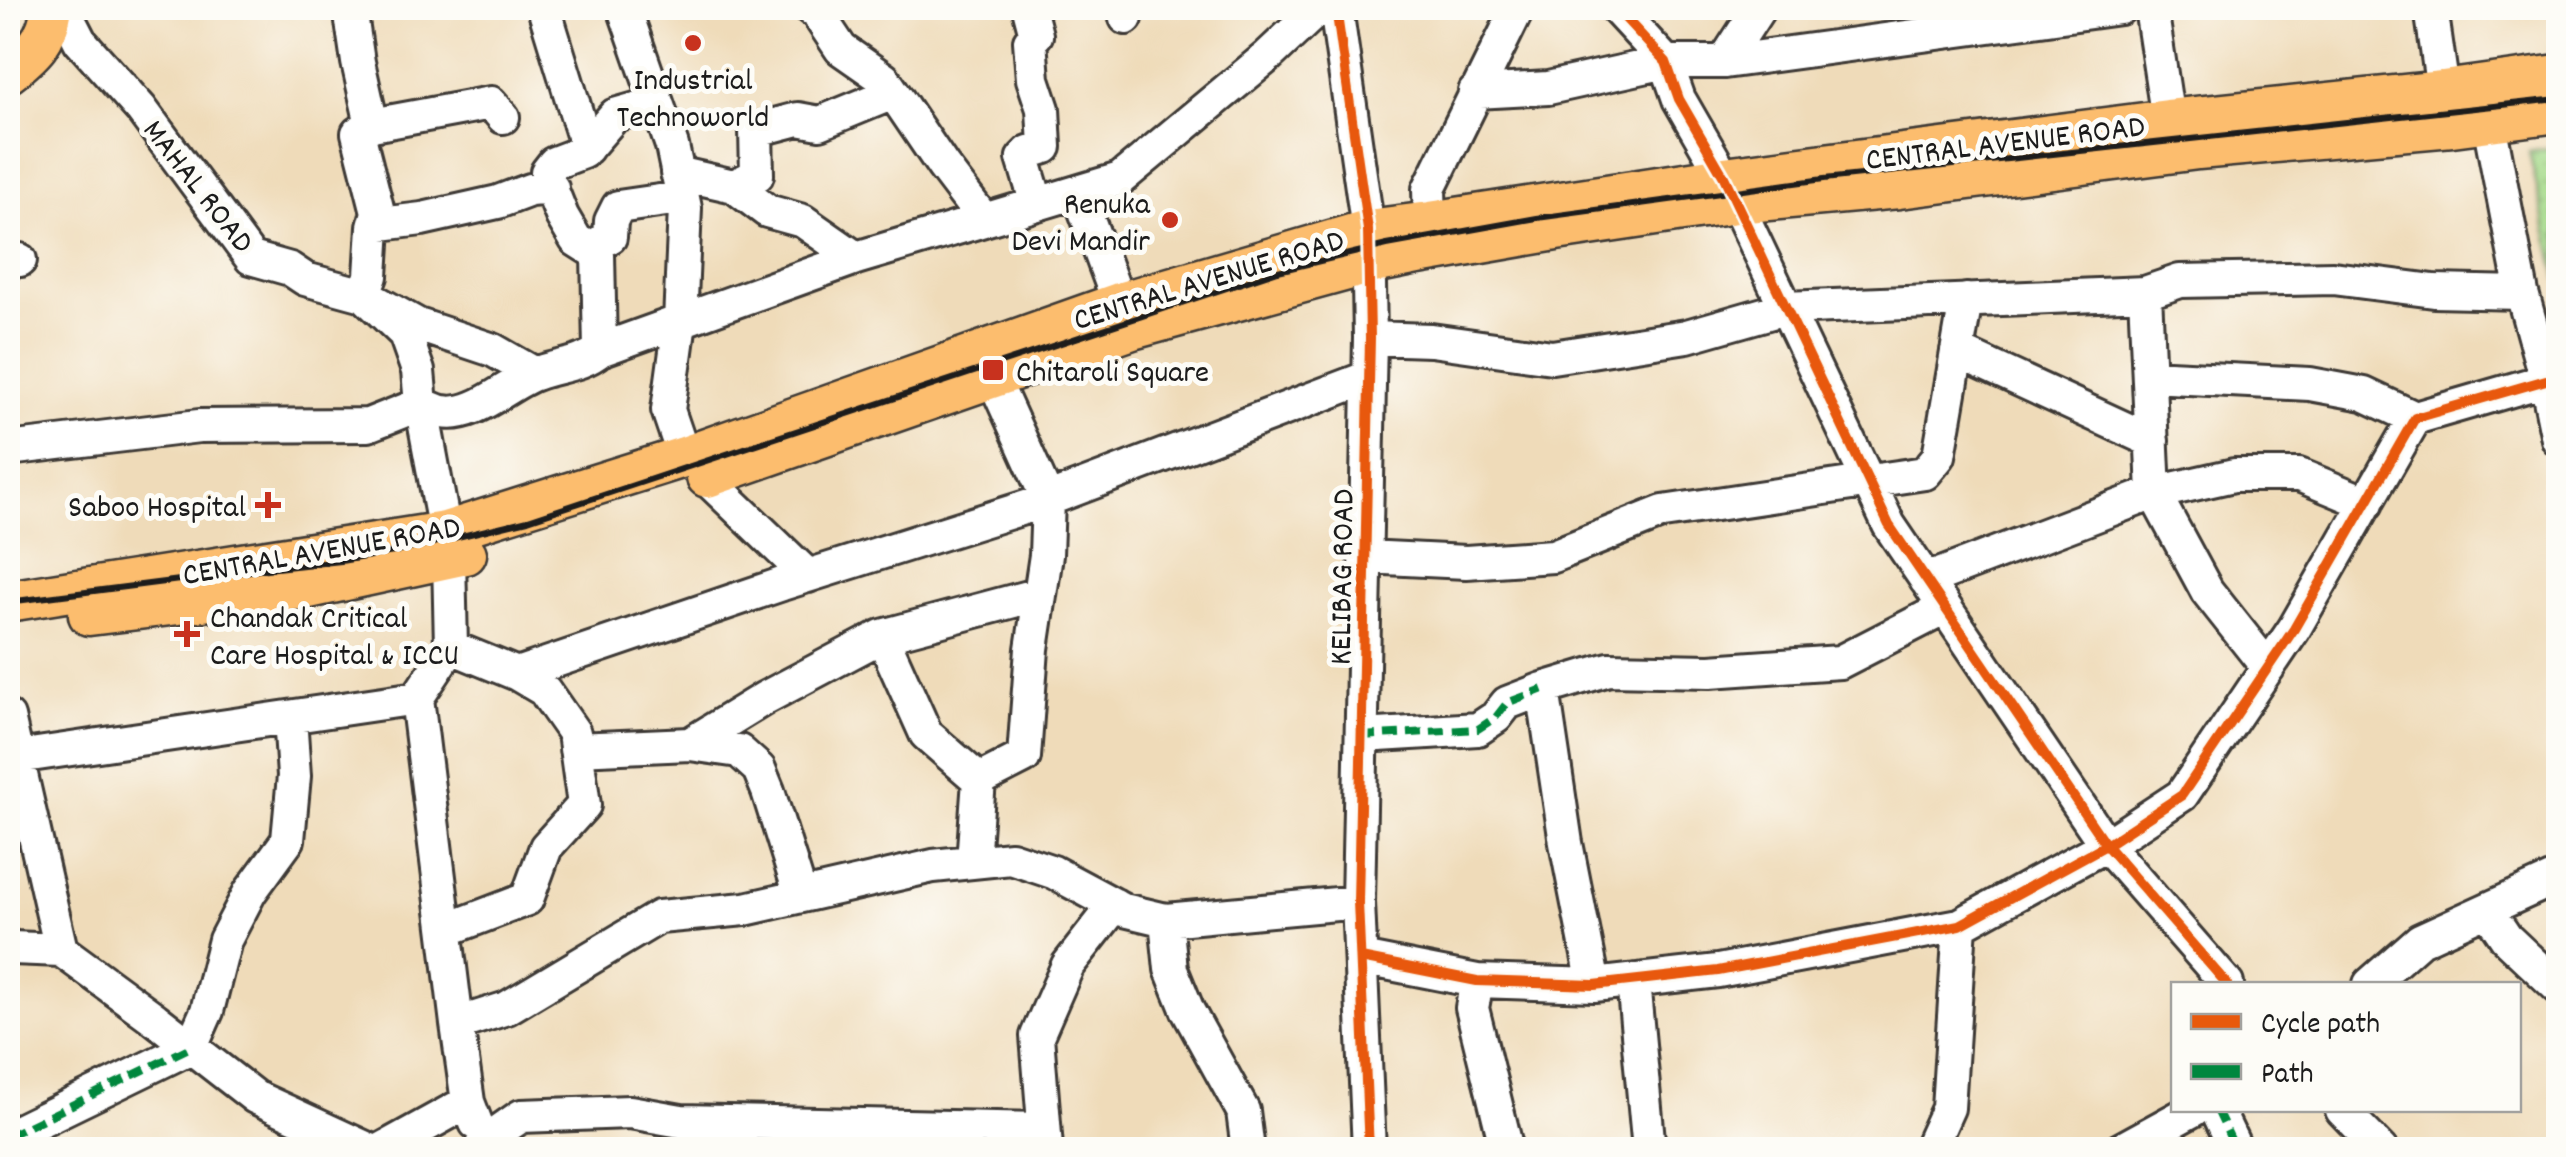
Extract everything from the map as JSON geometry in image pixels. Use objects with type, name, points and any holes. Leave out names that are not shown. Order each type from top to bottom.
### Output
[{"type":"main road","points":[[8,73],[32,54],[42,40],[52,8]]},
{"type":"main road","name":"CENTRAL AVENUE ROAD","points":[[8,601],[447,545],[695,467],[1119,303],[1369,247],[1430,222],[1730,190],[2168,120],[2467,106],[2558,75]]},
{"type":"main road","points":[[695,467],[994,378],[1369,247],[1536,234],[1730,190],[1899,188],[2198,149],[2467,106],[2558,112]]},
{"type":"main road","points":[[8,626],[309,588],[447,545]]},
{"type":"street","name":"MAHAL ROAD","points":[[63,8],[80,40],[142,109],[251,258],[290,269],[305,279],[364,295],[405,334],[418,370],[447,545],[451,647]]},
{"type":"street","points":[[350,8],[372,124]]},
{"type":"street","points":[[544,8],[586,148]]},
{"type":"street","points":[[624,8],[672,146],[684,208],[680,322],[668,410],[695,467],[808,576]]},
{"type":"street","points":[[810,8],[842,48],[884,79],[984,220]]},
{"type":"street","points":[[1028,8],[1036,34],[1030,41],[1032,79],[1043,109],[1044,146],[1023,158],[1037,204]]},
{"type":"street","points":[[8,449],[199,426],[368,426],[421,404],[446,413],[483,405],[535,374],[590,358],[600,350],[856,258],[1120,179],[1240,80],[1319,8]]},
{"type":"street","name":"KELIBAG ROAD","points":[[1336,8],[1369,247],[1358,902],[1368,1150]]},
{"type":"street","points":[[1430,222],[1429,189],[1518,8]]},
{"type":"street","points":[[1616,8],[1666,62],[1680,99],[1730,190],[1889,526],[2106,846],[2225,982]]},
{"type":"street","points":[[1724,62],[1759,8]]},
{"type":"street","points":[[1475,92],[1548,88],[1666,62],[1724,62],[2120,8]]},
{"type":"street","points":[[2150,8],[2168,120]]},
{"type":"street","points":[[2431,8],[2467,106],[2546,380],[2558,439]]},
{"type":"street","points":[[734,186],[757,175],[756,130],[798,118],[820,123],[893,93]]},
{"type":"street","points":[[503,117],[492,102],[372,124],[358,133],[378,212],[371,276],[364,295],[418,325],[493,350],[535,374]]},
{"type":"street","points":[[600,350],[598,254],[576,240],[562,216],[547,178],[549,168],[582,152],[615,115],[656,103]]},
{"type":"street","points":[[678,174],[734,186],[767,211],[803,221],[856,258]]},
{"type":"street","points":[[374,227],[422,220],[530,190],[552,188]]},
{"type":"street","points":[[1078,192],[1119,303]]},
{"type":"street","points":[[590,248],[610,237],[611,221],[618,207],[673,199],[684,208]]},
{"type":"street","points":[[1370,338],[1431,340],[1552,356],[1687,336],[1786,308],[2145,293],[2180,280],[2333,278],[2434,291],[2522,293]]},
{"type":"street","points":[[2145,293],[2154,494],[2207,591],[2268,668]]},
{"type":"street","points":[[1366,557],[1466,562],[1553,556],[1663,512],[1925,473],[1940,456],[1966,300]]},
{"type":"street","points":[[1957,351],[2152,441]]},
{"type":"street","points":[[2149,376],[2310,384],[2364,394],[2415,418],[2546,380]]},
{"type":"street","points":[[518,674],[1048,500],[1369,377]]},
{"type":"street","points":[[979,780],[1024,757],[1032,649],[1046,556],[1048,500],[994,378]]},
{"type":"street","points":[[1360,958],[1477,981],[1594,985],[1718,970],[1960,926],[2106,846],[2182,794],[2294,630],[2415,418]]},
{"type":"street","points":[[1926,580],[2154,494],[2234,475],[2299,475],[2367,503]]},
{"type":"street","points":[[690,744],[765,698],[882,636],[1040,594]]},
{"type":"street","points":[[1362,736],[1478,729],[1496,718],[1507,703],[1609,669],[1710,671],[1840,662],[1944,608]]},
{"type":"street","points":[[882,636],[926,734],[979,780]]},
{"type":"street","points":[[446,930],[527,899],[546,846],[584,805],[574,733],[544,690],[518,674],[451,647],[417,698],[457,1024],[468,1102],[486,1146],[521,1116],[630,1112],[681,1121],[1045,1139],[1037,1036],[1068,966],[1114,905]]},
{"type":"street","points":[[1543,689],[1566,843],[1594,985]]},
{"type":"street","points":[[12,759],[417,698]]},
{"type":"street","points":[[8,1136],[191,1047],[207,1012],[224,940],[250,892],[288,840],[294,776],[290,717]]},
{"type":"street","points":[[8,718],[12,759],[61,950]]},
{"type":"street","points":[[576,749],[690,744],[739,751],[758,769],[768,791],[801,896]]},
{"type":"street","points":[[974,862],[979,780]]},
{"type":"street","points":[[457,1024],[507,1008],[658,918],[745,909],[933,866],[1011,858],[1053,872],[1124,910],[1166,920],[1358,902]]},
{"type":"street","points":[[2372,982],[2420,940],[2558,877]]},
{"type":"street","points":[[2487,910],[2506,938],[2558,987]]},
{"type":"street","points":[[1166,920],[1172,969],[1188,1011],[1243,1112],[1248,1150]]},
{"type":"street","points":[[1929,1150],[1948,1108],[1960,926]]},
{"type":"street","points":[[8,945],[61,950],[255,1097],[367,1149],[468,1102]]},
{"type":"street","points":[[1633,980],[1649,1150]]},
{"type":"street","points":[[1477,981],[1472,1008],[1507,1150]]},
{"type":"street","points":[[2120,1150],[2189,1112]]},
{"type":"street","points":[[2218,1112],[2236,1150]]},
{"type":"street","points":[[2344,1112],[2381,1150]]},
{"type":"green space","points":[[2558,147],[2558,281],[2529,152]]},
{"type":"railway","points":[[8,602],[341,561],[528,520],[1278,271],[1387,245],[1537,218],[1824,179],[2558,99]]},
{"type":"marked path","points":[[1362,736],[1478,729],[1496,717],[1507,703],[1543,689]]},
{"type":"marked path","points":[[8,1136],[191,1047]]},
{"type":"marked path","points":[[2218,1112],[2236,1150]]},
{"type":"cycle path","points":[[1336,8],[1368,230],[1370,338],[1358,902],[1369,1150]]},
{"type":"cycle path","points":[[1616,8],[1666,62],[1679,99],[1724,177],[1889,525],[2106,845],[2225,982]]},
{"type":"cycle path","points":[[1361,958],[1477,981],[1594,985],[1718,971],[1960,925],[2106,845],[2182,795],[2294,629],[2415,418],[2546,380]]},
{"type":"place","name":"Industrial Technoworld","points":[[693,43]]},
{"type":"place","name":"Renuka Devi Mandir","points":[[1170,220]]},
{"type":"place","name":"Chitaroli Square","points":[[993,370]]},
{"type":"place","name":"Saboo Hospital","points":[[268,505]]},
{"type":"place","name":"Chandak Critical Care Hospital & ICCU","points":[[187,634]]}]
